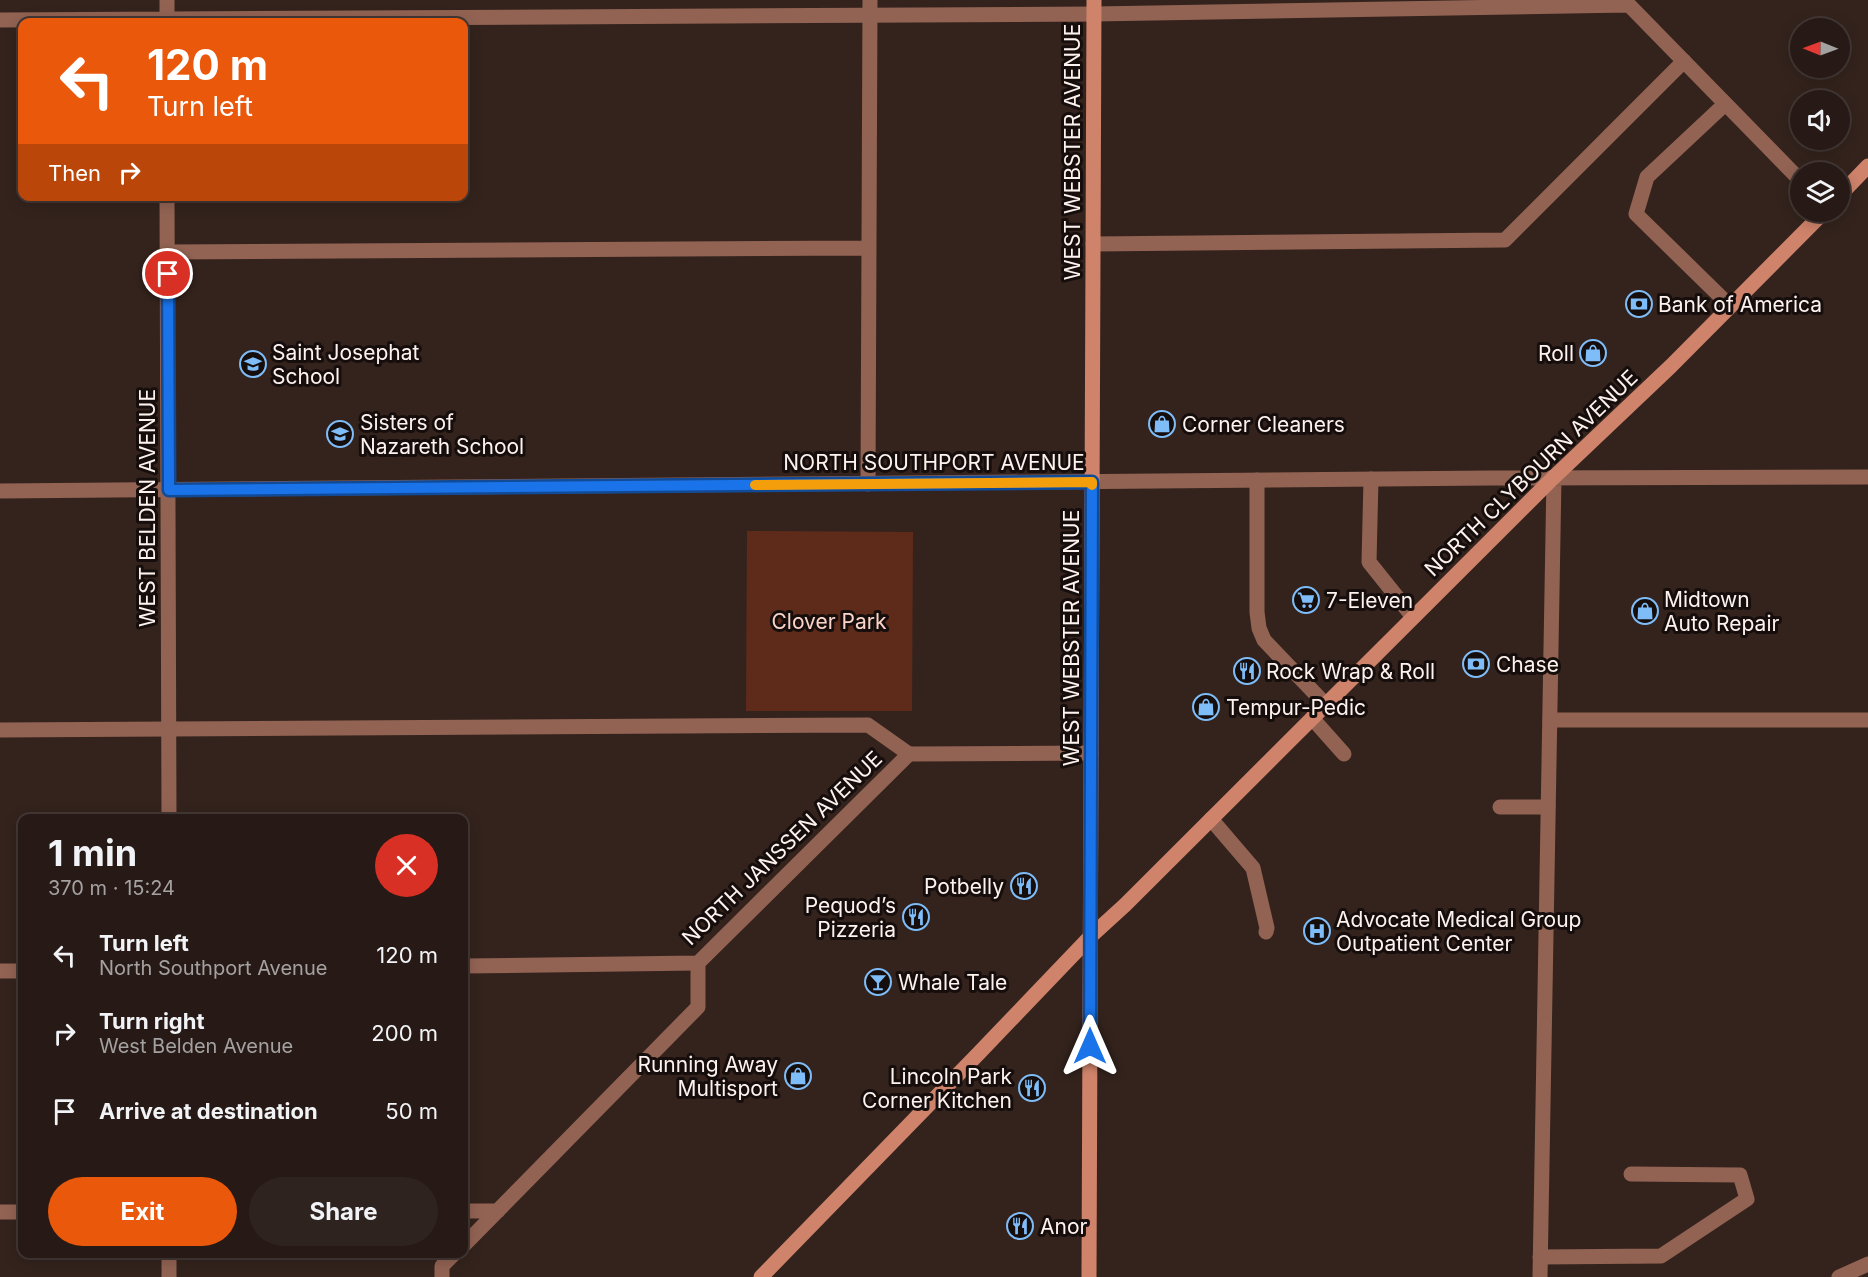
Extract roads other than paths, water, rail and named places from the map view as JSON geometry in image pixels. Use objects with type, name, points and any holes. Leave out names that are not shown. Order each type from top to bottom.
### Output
[{"type":"main road","name":"WEST WEBSTER AVENUE","points":[[1087,1275],[1091,936],[1094,7]]},
{"type":"main road","points":[[1850,185],[1868,166]]},
{"type":"main road","name":"NORTH CLYBOURN AVENUE","points":[[761,1277],[1091,936],[1125,905],[1554,477],[1671,366],[1814,222]]},
{"type":"street","points":[[167,0],[167,18]]},
{"type":"street","points":[[329,18],[870,8],[1576,3],[1629,5],[1790,170]]},
{"type":"street","points":[[868,483],[870,8]]},
{"type":"street","points":[[0,20],[18,20]]},
{"type":"street","points":[[1093,244],[1505,240],[1684,61]]},
{"type":"street","points":[[1725,104],[1647,177],[1636,214],[1730,306]]},
{"type":"street","name":"WEST BELDEN AVENUE","points":[[167,201],[169,814]]},
{"type":"street","points":[[168,252],[869,248]]},
{"type":"street","points":[[1540,1277],[1554,477]]},
{"type":"street","name":"NORTH SOUTHPORT AVENUE","points":[[0,492],[1554,477],[1868,477]]},
{"type":"street","points":[[1371,479],[1369,562],[1413,617]]},
{"type":"street","points":[[1257,480],[1259,628],[1264,640],[1326,705]]},
{"type":"street","points":[[1312,718],[1344,754]]},
{"type":"street","points":[[1550,720],[1868,720]]},
{"type":"street","points":[[0,730],[868,725],[909,754]]},
{"type":"street","name":"NORTH JANSSEN AVENUE","points":[[468,966],[698,963],[909,754],[1091,753]]},
{"type":"street","points":[[1500,807],[1548,807]]},
{"type":"street","points":[[1211,819],[1253,868],[1266,932]]},
{"type":"street","points":[[468,1241],[698,1007],[698,963]]},
{"type":"street","points":[[0,971],[18,971]]},
{"type":"street","points":[[1540,1257],[1661,1257],[1747,1199],[1740,1175],[1631,1174]]},
{"type":"street","points":[[468,1211],[498,1211]]},
{"type":"street","points":[[0,1212],[18,1212]]},
{"type":"street","points":[[169,1258],[169,1277]]},
{"type":"street","points":[[442,1277],[442,1266],[450,1258]]},
{"type":"street","points":[[1839,1277],[1868,1264]]},
{"type":"place","name":"Bank of America","points":[[1639,304]]},
{"type":"place","name":"Roll","points":[[1593,353]]},
{"type":"place","name":"Saint Josephat School","points":[[253,364]]},
{"type":"place","name":"Corner Cleaners","points":[[1162,424]]},
{"type":"place","name":"Sisters of Nazareth School","points":[[340,434]]},
{"type":"place","name":"7-Eleven","points":[[1306,600]]},
{"type":"place","name":"Midtown Auto Repair","points":[[1645,611]]},
{"type":"place","name":"Chase","points":[[1476,664]]},
{"type":"place","name":"Rock Wrap & Roll","points":[[1247,671]]},
{"type":"place","name":"Tempur-Pedic","points":[[1206,707]]},
{"type":"place","name":"Potbelly","points":[[1024,886]]},
{"type":"place","name":"Pequod’s Pizzeria","points":[[916,917]]},
{"type":"place","name":"Advocate Medical Group Outpatient Center","points":[[1317,931]]},
{"type":"place","name":"Whale Tale","points":[[878,982]]},
{"type":"place","name":"Running Away Multisport","points":[[798,1076]]},
{"type":"place","name":"Lincoln Park Corner Kitchen","points":[[1032,1088]]},
{"type":"place","name":"Anor","points":[[1020,1226]]},
{"type":"park label","name":"Clover Park","points":[[829,621]]}]
